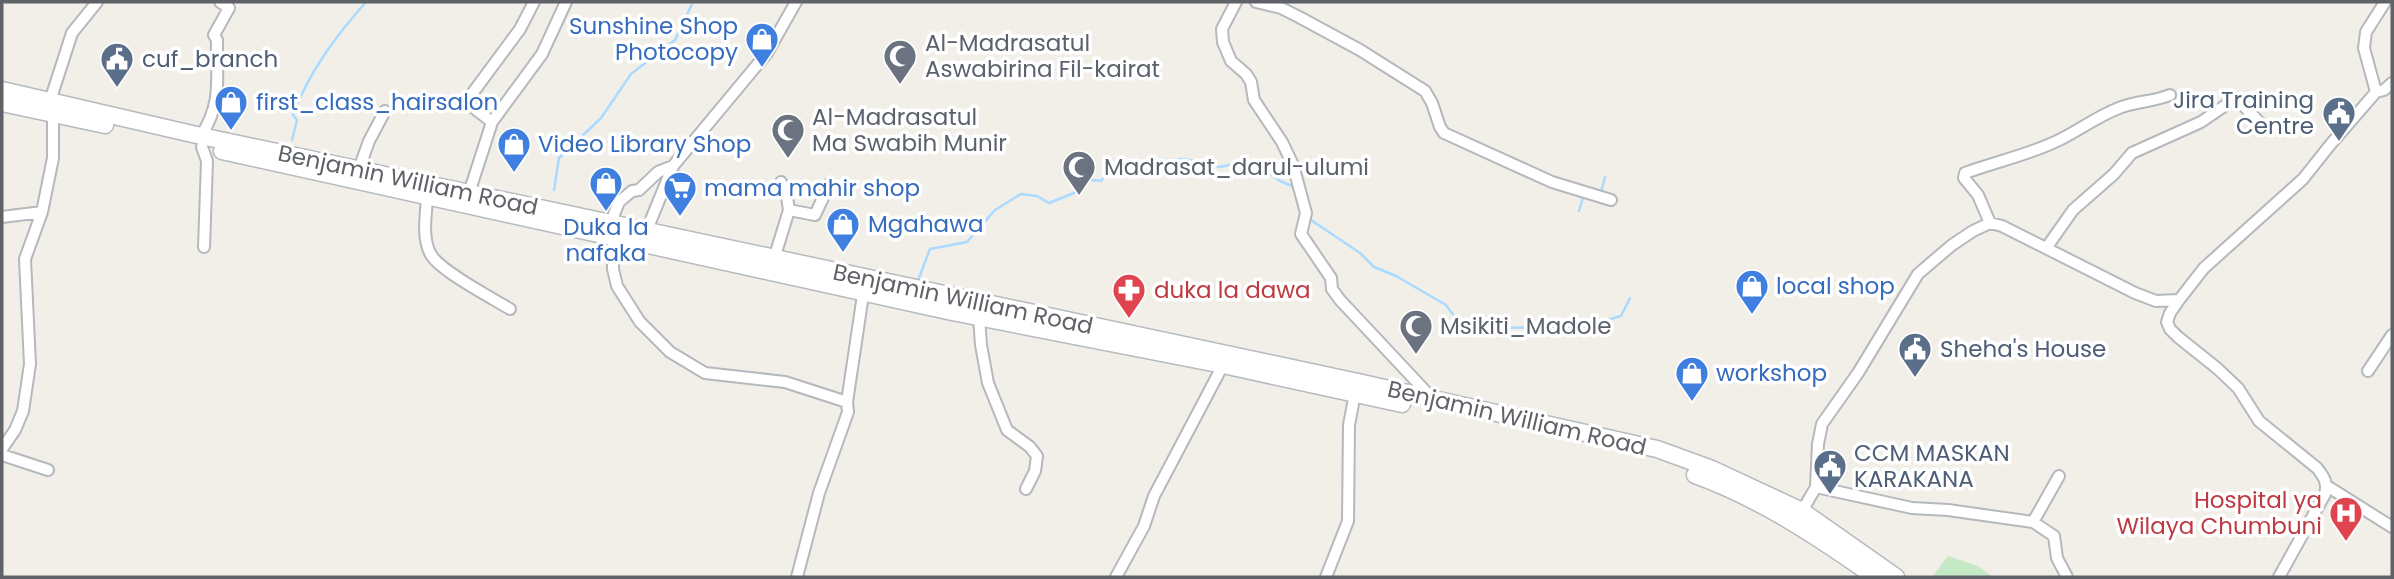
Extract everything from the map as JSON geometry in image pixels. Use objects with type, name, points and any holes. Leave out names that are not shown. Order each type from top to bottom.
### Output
[{"type":"main road","name":"Benjamin William Road","points":[[2,90],[51,107],[202,141],[427,198],[612,230],[1356,388],[1654,460],[1706,479],[1759,503],[1789,519],[1875,577]]},
{"type":"main road","name":"Benjamin William Road","points":[[2,103],[51,107]]},
{"type":"main road","name":"Benjamin William Road","points":[[202,141],[469,192],[612,230],[646,232],[774,259],[979,317],[1223,365],[1434,400],[1657,449],[1712,469],[1802,511],[1896,577]]},
{"type":"street","points":[[2,449],[15,430],[23,411],[30,364],[25,259],[42,212],[53,158],[51,107],[72,33],[97,2]]},
{"type":"street","points":[[204,247],[207,161],[202,141],[218,94],[217,40],[214,35],[229,8],[220,2]]},
{"type":"street","points":[[492,122],[466,102],[520,29],[534,2]]},
{"type":"street","points":[[469,192],[492,122],[542,54],[566,2]]},
{"type":"street","points":[[646,232],[673,166],[767,53],[796,2]]},
{"type":"street","points":[[1236,2],[1222,29],[1223,42],[1231,61],[1251,82],[1254,100],[1282,142],[1293,165],[1305,216],[1301,234],[1331,278],[1332,289],[1434,400]]},
{"type":"street","points":[[1256,2],[1281,8],[1299,17],[1360,50],[1424,91],[1444,133],[1552,182],[1611,200]]},
{"type":"street","points":[[2376,92],[2364,48],[2366,32],[2385,2]]},
{"type":"street","points":[[2392,83],[2384,90],[2376,92],[2303,179],[2204,268],[2170,313],[2167,322],[2169,329],[2238,388],[2259,421],[2317,468],[2327,486],[2392,527]]},
{"type":"street","points":[[2170,95],[2153,102],[2120,107],[2094,118],[2058,141],[1965,173],[1964,178],[1978,195],[1990,223],[2048,247],[2097,274],[2156,301],[2179,300]]},
{"type":"street","points":[[2048,247],[2073,210],[2114,174],[2132,153],[2201,122],[2236,98],[2265,128]]},
{"type":"street","points":[[359,169],[369,141],[385,111]]},
{"type":"street","points":[[673,166],[658,172],[639,190],[632,191],[619,202],[612,230],[613,269],[618,286],[640,322],[670,352],[705,373],[785,382],[847,402]]},
{"type":"street","points":[[774,259],[789,210],[781,182]]},
{"type":"street","points":[[789,210],[815,215],[830,183]]},
{"type":"street","points":[[427,198],[425,232],[429,252],[439,264],[510,309]]},
{"type":"street","points":[[2,217],[42,212]]},
{"type":"street","points":[[1802,511],[1816,487],[1818,443],[1822,424],[1858,373],[1918,274],[1973,230],[1990,223]]},
{"type":"street","points":[[797,577],[818,494],[848,412],[847,402],[864,285]]},
{"type":"street","points":[[979,317],[988,383],[1007,430],[1030,447],[1037,456],[1035,471],[1026,489]]},
{"type":"street","points":[[2368,371],[2392,335]]},
{"type":"street","points":[[1116,577],[1144,526],[1154,496],[1223,365]]},
{"type":"street","points":[[1326,577],[1348,521],[1349,425],[1356,388]]},
{"type":"street","points":[[2,455],[48,470]]},
{"type":"street","points":[[2033,522],[2059,476]]},
{"type":"street","points":[[2279,577],[2326,494],[2327,486]]},
{"type":"street","points":[[1816,487],[1912,508],[1948,510],[2033,522],[2054,536],[2057,558],[2067,577]]},
{"type":"green space","points":[[1948,556],[1978,566],[1993,577],[1932,577]]},
{"type":"waterway","points":[[292,140],[297,120],[293,115],[307,84],[333,42],[366,2]]},
{"type":"waterway","points":[[554,190],[559,158],[601,118],[631,74],[675,40],[693,2]]},
{"type":"waterway","points":[[919,278],[930,249],[967,242],[995,210],[1021,194],[1037,196],[1049,203],[1074,193],[1083,179],[1101,181],[1111,167],[1121,161],[1144,171],[1154,169],[1165,160],[1185,159],[1220,167],[1243,162],[1261,167],[1292,186],[1296,194]]},
{"type":"waterway","points":[[1601,192],[1605,177]]},
{"type":"waterway","points":[[1579,211],[1584,194]]},
{"type":"waterway","points":[[1308,218],[1360,253],[1374,267],[1396,276],[1446,305],[1463,328],[1582,327],[1621,316],[1630,298]]},
{"type":"place","name":"Sunshine Shop Photocopy","points":[[762,69]]},
{"type":"place","name":"Al-Madrasatul Aswabirina Fil-kairat","points":[[900,86]]},
{"type":"place","name":"cuf_branch","points":[[117,89]]},
{"type":"place","name":"first_class_hairsalon","points":[[231,132]]},
{"type":"place","name":"Jira Training Centre","points":[[2339,143]]},
{"type":"place","name":"Al-Madrasatul Ma Swabih Munir","points":[[788,160]]},
{"type":"place","name":"Video Library Shop","points":[[514,174]]},
{"type":"place","name":"Madrasat_darul-ulumi","points":[[1079,197]]},
{"type":"place","name":"Duka la nafaka","points":[[606,213]]},
{"type":"place","name":"mama mahir shop","points":[[680,218]]},
{"type":"place","name":"Mgahawa","points":[[843,254]]},
{"type":"place","name":"local shop","points":[[1752,316]]},
{"type":"place","name":"duka la dawa","points":[[1129,320]]},
{"type":"place","name":"Msikiti_Madole","points":[[1416,356]]},
{"type":"place","name":"Sheha's House","points":[[1915,379]]},
{"type":"place","name":"workshop","points":[[1692,403]]},
{"type":"place","name":"CCM MASKAN KARAKANA","points":[[1830,496]]},
{"type":"place","name":"Hospital ya Wilaya Chumbuni","points":[[2346,543]]}]
